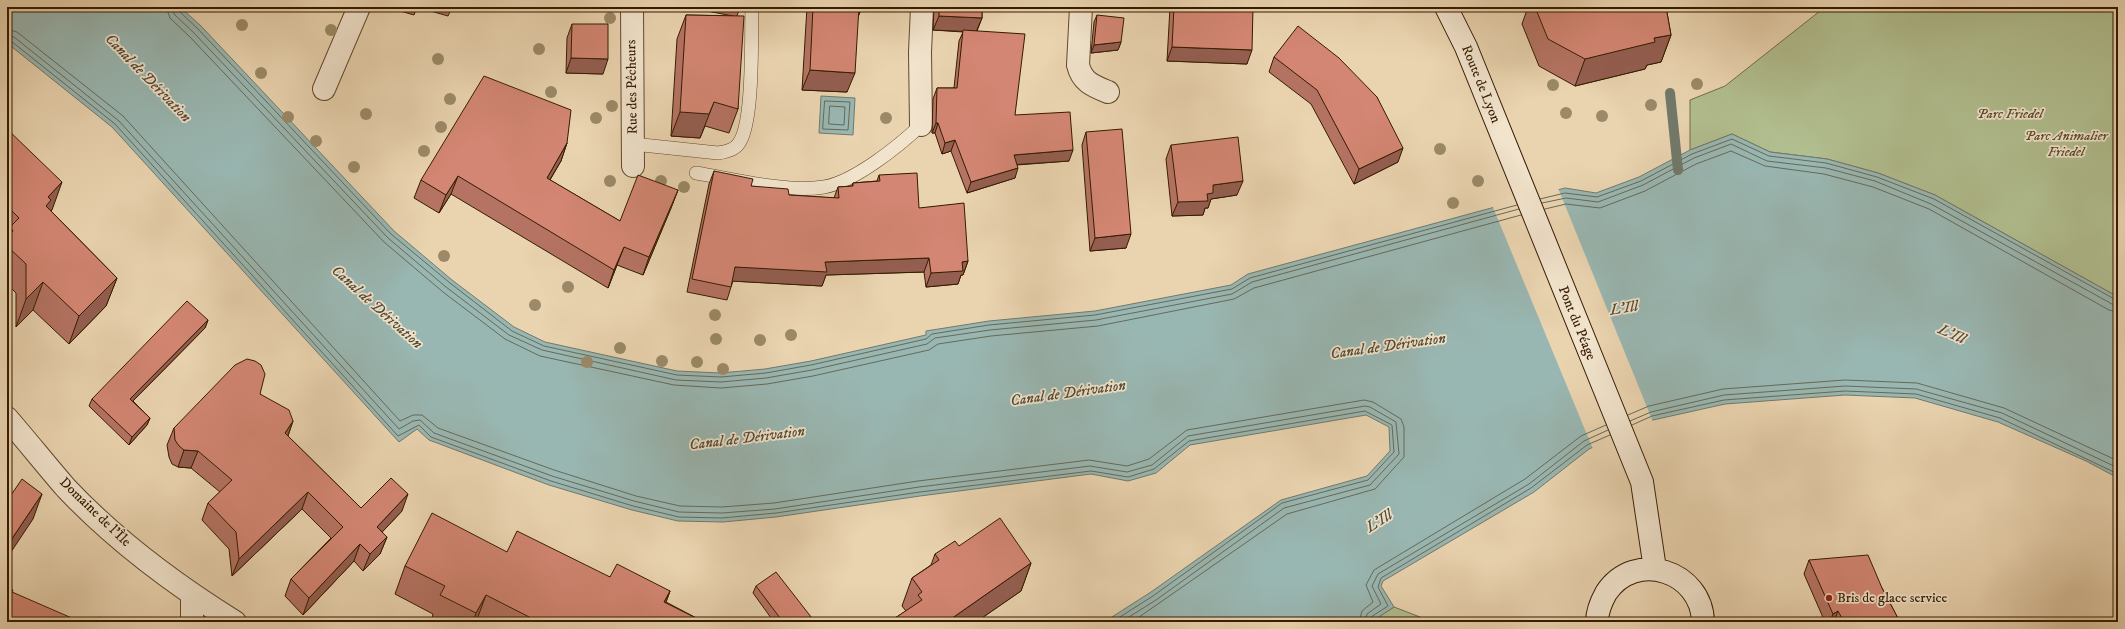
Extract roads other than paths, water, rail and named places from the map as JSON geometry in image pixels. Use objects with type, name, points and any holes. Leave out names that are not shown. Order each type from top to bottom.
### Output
[{"type":"street","points":[[324,89],[359,7]]},
{"type":"street","name":"Rue des Pêcheurs","points":[[632,7],[633,166]]},
{"type":"street","points":[[921,125],[920,52],[922,7]]},
{"type":"street","points":[[1082,7],[1078,65],[1080,74],[1086,82],[1108,92]]},
{"type":"street","name":"Route de Lyon","points":[[1446,7],[1466,46],[1513,163]]},
{"type":"street","name":"Pont du Péage","points":[[1513,163],[1642,482],[1655,569]]},
{"type":"street","name":"Domaine de l'Île","points":[[7,418],[67,488],[147,562],[192,596],[235,622]]},
{"type":"street","points":[[1597,622],[1601,601],[1610,587],[1623,576],[1638,570],[1655,569],[1669,572],[1681,579],[1692,589],[1699,601],[1706,620]]},
{"type":"street","points":[[192,596],[192,622]]},
{"type":"lane","points":[[633,144],[718,154],[738,145],[745,134],[748,109],[752,7]]},
{"type":"lane","points":[[696,173],[785,186],[806,188],[824,187],[837,184],[892,151],[921,125]]},
{"type":"water","points":[[7,7],[180,7],[201,26],[394,231],[452,280],[514,327],[545,342],[677,371],[720,373],[765,369],[811,361],[926,335],[926,331],[989,321],[1095,311],[1231,285],[1248,274],[1565,188],[1596,193],[1639,177],[1690,150],[1732,134],[1770,152],[1827,159],[1878,173],[1935,195],[2118,297],[2118,478],[2086,461],[1998,422],[1915,398],[1845,395],[1725,404],[1653,420],[1589,449],[1534,492],[1383,581],[1381,586],[1394,607],[1371,622],[1104,622],[1151,592],[1281,500],[1367,476],[1390,451],[1389,427],[1366,415],[1190,445],[1156,473],[1128,481],[1091,474],[920,496],[776,517],[723,522],[678,521],[632,510],[549,485],[429,440],[417,429],[399,442],[112,127],[7,43]]},
{"type":"water","points":[[821,96],[855,98],[853,135],[819,133]]},
{"type":"waterway","points":[[1670,93],[1678,170]]},
{"type":"place","name":"Bris de glace service","points":[[1829,598]]},
{"type":"water label","name":"Canal de Dérivation","points":[[148,78]]},
{"type":"water label","name":"Canal de Dérivation","points":[[377,307]]},
{"type":"water label","name":"L'Ill","points":[[1624,308]]},
{"type":"water label","name":"L'Ill","points":[[1952,334]]},
{"type":"water label","name":"Canal de Dérivation","points":[[1388,346]]},
{"type":"water label","name":"Canal de Dérivation","points":[[1068,393]]},
{"type":"water label","name":"Canal de Dérivation","points":[[747,438]]},
{"type":"water label","name":"L'Ill","points":[[1379,521]]},
{"type":"park label","name":"Parc Friedel","points":[[2010,114]]},
{"type":"park label","name":"Parc Animalier Friedel","points":[[2066,144]]}]
